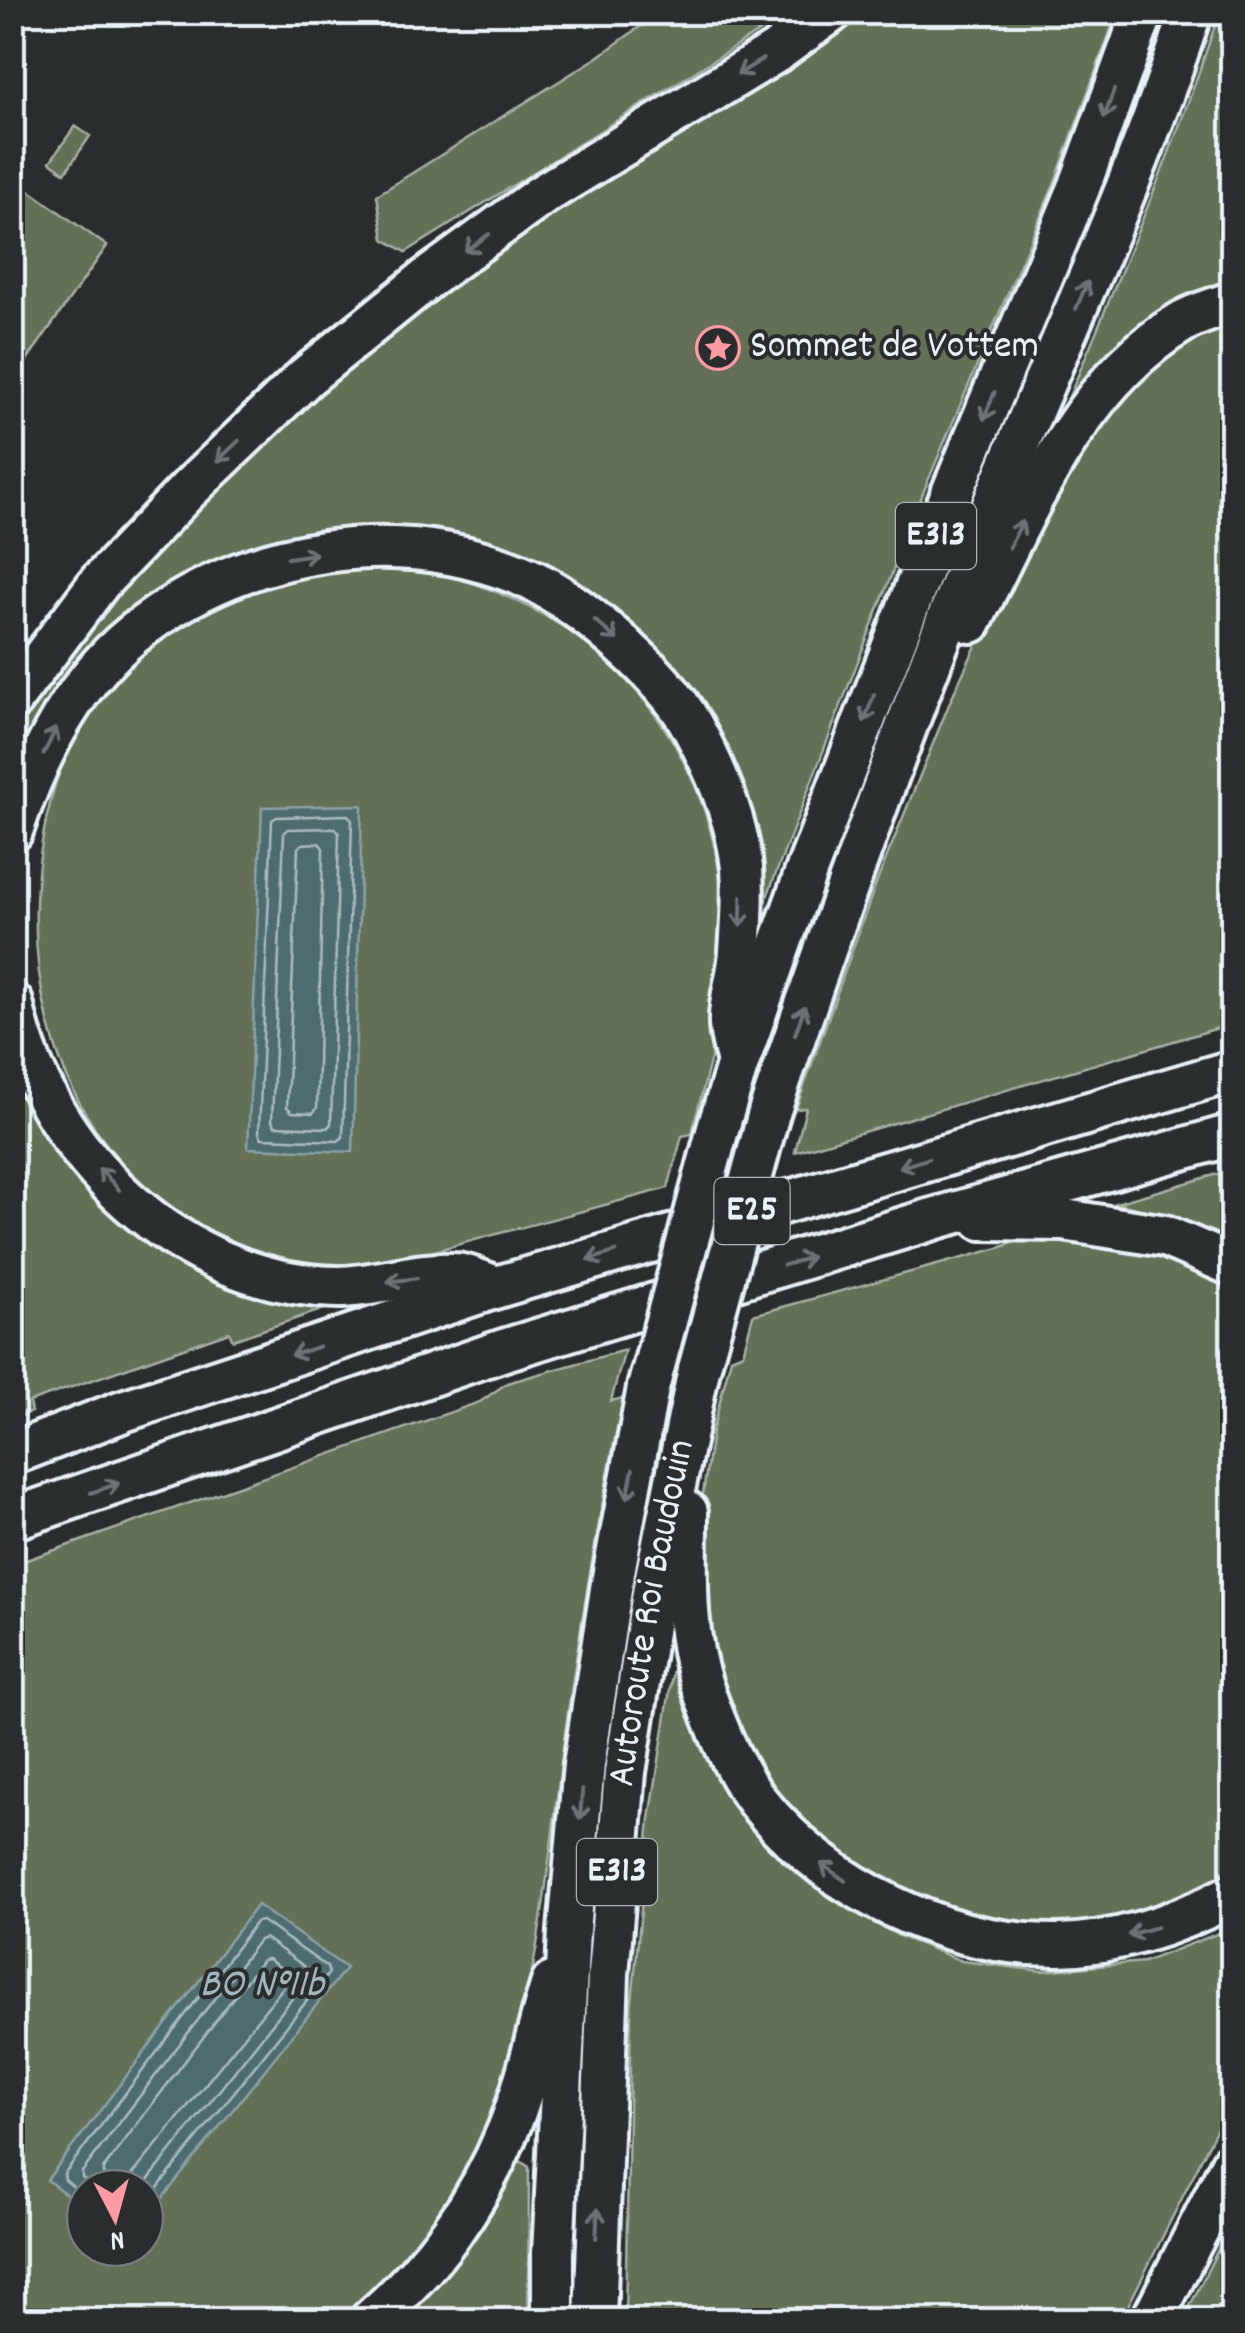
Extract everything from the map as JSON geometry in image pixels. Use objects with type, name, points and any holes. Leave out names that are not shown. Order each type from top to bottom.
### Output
[{"type":"highway","points":[[12,700],[100,582],[188,490],[306,377],[428,278],[542,196],[776,52],[831,12]]},
{"type":"highway","name":"E313","points":[[553,2320],[552,2254],[569,1931],[590,1728],[648,1388],[738,1063],[807,868],[952,494],[1079,188],[1143,12]]},
{"type":"highway","name":"E313","points":[[926,674],[1118,208],[1191,12]]},
{"type":"highway","points":[[926,674],[971,622],[1034,497],[1090,406],[1129,364],[1183,322],[1232,302]]},
{"type":"highway","points":[[12,831],[50,738],[82,686],[142,626],[200,589],[270,561],[348,548],[437,550],[520,574],[589,616],[645,665],[690,722],[724,792],[742,868],[740,955],[730,1020],[738,1063]]},
{"type":"highway","name":"Autoroute Roi Baudouin","points":[[596,2320],[608,1974],[625,1772],[654,1587],[699,1369],[768,1113],[846,885],[926,674]]},
{"type":"highway","points":[[12,1002],[27,1057],[62,1123],[136,1209],[195,1250],[273,1279],[340,1287],[454,1274],[497,1287]]},
{"type":"highway","name":"E25","points":[[12,1454],[123,1411],[497,1287],[1232,1071]]},
{"type":"highway","name":"E25","points":[[12,1519],[504,1350],[933,1219],[1232,1135]]},
{"type":"highway","points":[[933,1219],[1064,1220],[1165,1236],[1232,1265]]},
{"type":"highway","points":[[688,1428],[690,1632],[701,1683],[724,1741],[756,1800],[834,1875],[882,1901],[943,1925],[997,1938],[1058,1945],[1122,1937],[1187,1919],[1232,1896]]},
{"type":"highway","points":[[372,2320],[424,2267],[471,2209],[510,2127],[569,1931]]},
{"type":"highway","points":[[1152,2320],[1232,2163]]},
{"type":"green space","points":[[659,13],[789,13],[406,252],[384,239],[377,195],[598,57]]},
{"type":"green space","points":[[868,13],[1117,13],[1055,182],[925,488],[758,920],[680,679],[616,612],[552,573],[373,528],[294,536],[226,557],[158,594],[34,730],[13,772],[13,725],[129,580],[245,462],[389,334],[552,215]]},
{"type":"green space","points":[[1161,13],[1177,13],[753,1117],[738,1121],[821,875]]},
{"type":"green space","points":[[1219,13],[1232,13],[1232,279],[1166,312],[1064,409],[1165,163]]},
{"type":"green space","points":[[75,126],[90,136],[65,173],[50,162]]},
{"type":"green space","points":[[13,179],[107,246],[13,380]]},
{"type":"green space","points":[[1232,314],[1232,1024],[795,1152],[806,1108],[796,1109],[875,886],[952,697],[1018,556],[1076,448],[1161,353]]},
{"type":"green space","points":[[348,569],[429,574],[476,584],[530,608],[578,638],[620,673],[655,714],[683,760],[704,811],[718,865],[727,959],[722,1011],[692,1134],[682,1136],[668,1188],[434,1251],[434,1261],[364,1270],[321,1268],[266,1254],[214,1232],[153,1193],[105,1142],[70,1084],[48,1019],[37,950],[37,879],[49,809],[70,742],[113,683],[148,648],[188,620],[260,589]]},
{"type":"green space","points":[[12,1058],[83,1175],[336,1305],[233,1340],[229,1332],[29,1402],[31,1412],[13,1419]]},
{"type":"green space","points":[[1232,1170],[1232,1243],[1179,1219],[1116,1203]]},
{"type":"green space","points":[[1064,1236],[1162,1252],[1232,1287],[1232,1887],[1071,1935],[942,1917],[815,1843],[752,1764],[710,1668],[702,1501],[712,1432],[731,1358],[743,1353],[753,1315],[1023,1239]]},
{"type":"green space","points":[[625,1350],[611,1401],[623,1398],[580,1633],[528,1991],[511,2060],[488,2125],[457,2188],[400,2266],[341,2320],[13,2320],[12,1565],[480,1402],[507,1383]]},
{"type":"green space","points":[[684,1375],[583,2320],[568,2320],[567,2256],[599,1768],[628,1588],[669,1381]]},
{"type":"green space","points":[[676,1650],[742,1811],[810,1884],[899,1936],[962,1961],[1042,1971],[1144,1962],[1232,1928],[1232,2098],[1121,2320],[625,2320],[631,2011],[650,1819]]},
{"type":"green space","points":[[519,2160],[529,2167],[528,2320],[386,2320],[507,2165]]},
{"type":"green space","points":[[1232,2221],[1232,2320],[1183,2320]]},
{"type":"water","points":[[362,805],[353,1152],[248,1148],[262,807]]},
{"type":"water","name":"BO N°11b","points":[[257,1905],[346,1968],[165,2195],[165,2168],[65,2168],[65,2193],[47,2180]]},
{"type":"place","name":"Sommet de Vottem","points":[[718,348]]}]
